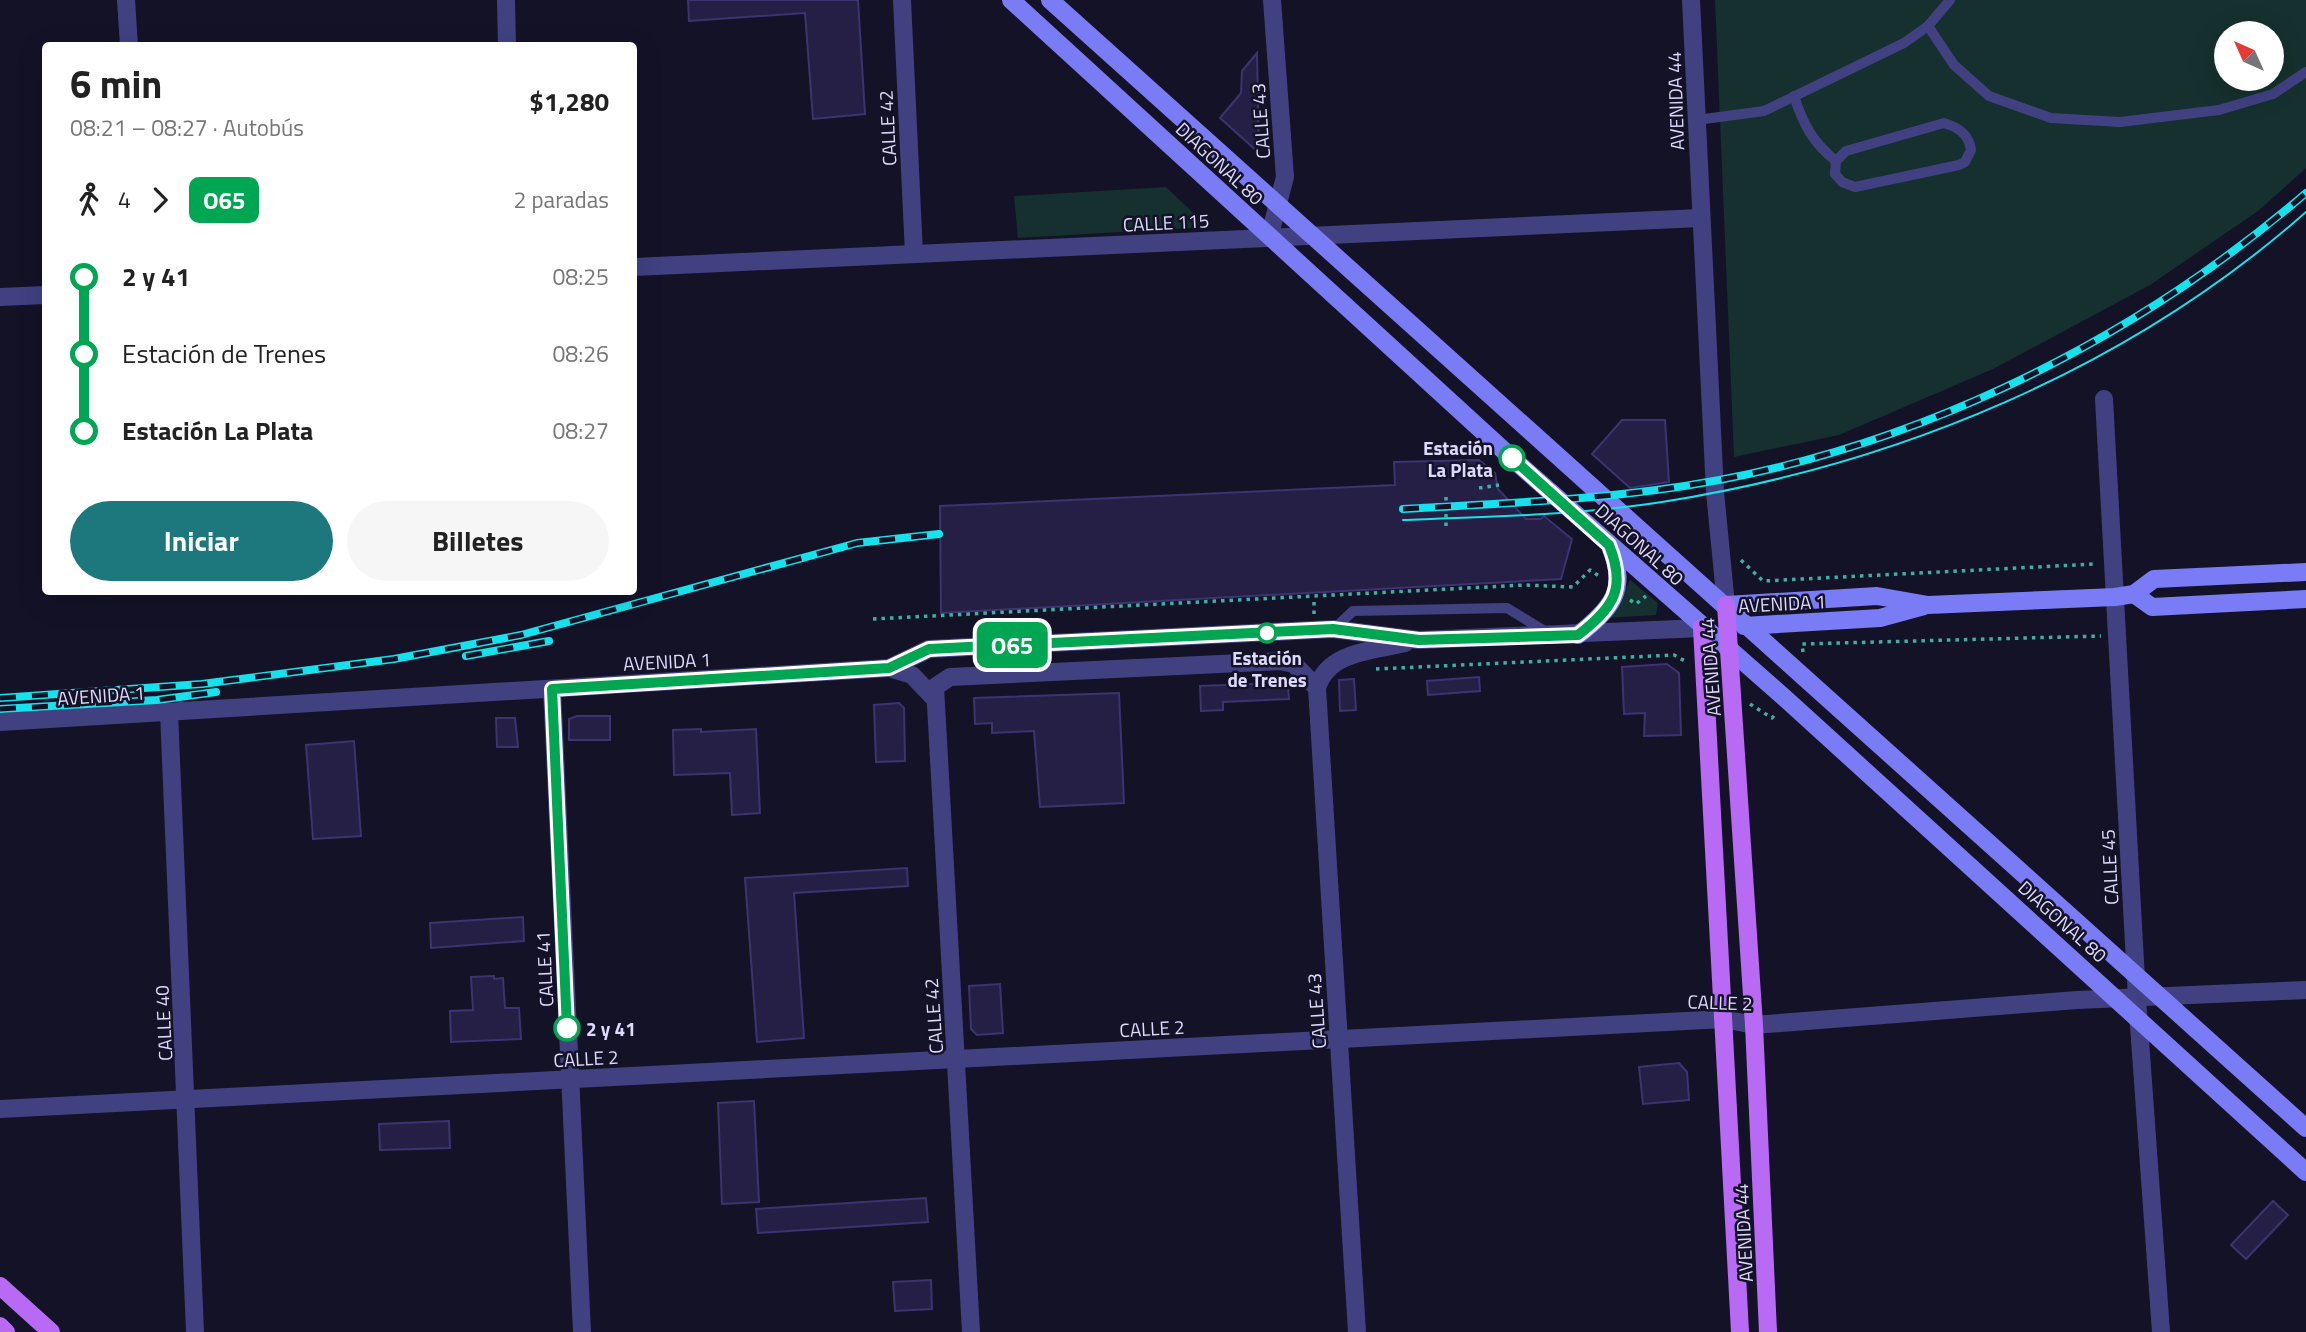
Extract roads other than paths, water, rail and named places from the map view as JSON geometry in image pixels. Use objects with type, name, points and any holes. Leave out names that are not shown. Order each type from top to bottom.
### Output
[{"type":"main road","name":"DIAGONAL 80","points":[[1011,0],[1269,238],[2139,1018],[2306,1172]]},
{"type":"main road","name":"DIAGONAL 80","points":[[1050,0],[2306,1128]]},
{"type":"main road","points":[[1578,635],[1608,607],[1617,591],[1618,570],[1609,545]]},
{"type":"main road","name":"AVENIDA 1","points":[[1726,605],[1878,596],[1927,605],[2115,597],[2134,594],[2154,579],[2306,572]]},
{"type":"main road","points":[[2134,594],[2152,607],[2306,599]]},
{"type":"main road","name":"AVENIDA 44","points":[[1726,605],[1754,1025],[1768,1332]]},
{"type":"main road","name":"AVENIDA 1","points":[[1703,628],[1880,618],[1927,605]]},
{"type":"main road","name":"AVENIDA 44","points":[[1703,628],[1740,1332]]},
{"type":"main road","points":[[0,1286],[51,1332]]},
{"type":"main road","points":[[0,1326],[6,1332]]},
{"type":"street","points":[[126,0],[129,42]]},
{"type":"street","points":[[506,0],[507,42]]},
{"type":"street","name":"CALLE 42","points":[[902,0],[914,254]]},
{"type":"street","name":"CALLE 43","points":[[1269,238],[1285,177],[1272,0]]},
{"type":"street","name":"AVENIDA 44","points":[[1691,0],[1700,218],[1726,605]]},
{"type":"street","name":"CALLE 115","points":[[637,267],[1700,218]]},
{"type":"street","points":[[0,297],[42,295]]},
{"type":"street","name":"CALLE 45","points":[[2104,399],[2137,998],[2161,1332]]},
{"type":"street","name":"AVENIDA 1","points":[[0,722],[889,668],[929,649],[1333,629],[1419,640],[1703,628]]},
{"type":"street","points":[[933,697],[937,684],[950,677],[1280,661],[1294,664],[1317,688],[1324,671],[1335,661],[1419,640]]},
{"type":"street","points":[[889,668],[916,678],[933,697]]},
{"type":"street","name":"CALLE 43","points":[[1317,688],[1357,1332]]},
{"type":"street","name":"CALLE 41","points":[[552,689],[582,1332]]},
{"type":"street","name":"CALLE 42","points":[[933,697],[957,1059],[971,1332]]},
{"type":"street","name":"CALLE 40","points":[[169,712],[195,1332]]},
{"type":"street","name":"CALLE 2","points":[[0,1109],[1724,1019],[1754,1025],[2116,998],[2306,990]]},
{"type":"lane","points":[[1697,120],[1764,111],[1904,43],[1928,26],[1950,0]]},
{"type":"lane","points":[[1928,26],[1954,65],[1989,96],[2051,118],[2120,122],[2219,110],[2273,94],[2306,72]]},
{"type":"lane","points":[[1794,96],[1803,124],[1815,142],[1836,160]]},
{"type":"lane","points":[[1944,123],[1958,127],[1966,135],[1971,150],[1965,162],[1959,165],[1855,187],[1842,182],[1835,173],[1836,160],[1846,151],[1944,123]]},
{"type":"lane","points":[[1333,629],[1353,611],[1507,608],[1554,636]]},
{"type":"tram line","points":[[1403,520],[1565,513],[1662,502],[1750,485],[1836,463],[1921,436],[2005,402],[2085,363],[2163,319],[2237,268],[2306,212]]},
{"type":"railway","points":[[1403,509],[1562,500],[1656,490],[1745,475],[1833,452],[1919,424],[2002,388],[2083,347],[2161,301],[2236,249],[2306,193]]},
{"type":"railway","points":[[0,698],[202,684],[394,659],[521,635],[857,543],[939,534]]},
{"type":"railway","points":[[466,656],[549,641]]},
{"type":"railway","points":[[0,709],[157,700],[216,692]]},
{"type":"place","name":"Estación La Plata","points":[[1512,458]]},
{"type":"place","name":"Estación de Trenes","points":[[1267,633]]},
{"type":"place","name":"2 y 41","points":[[567,1028]]}]
